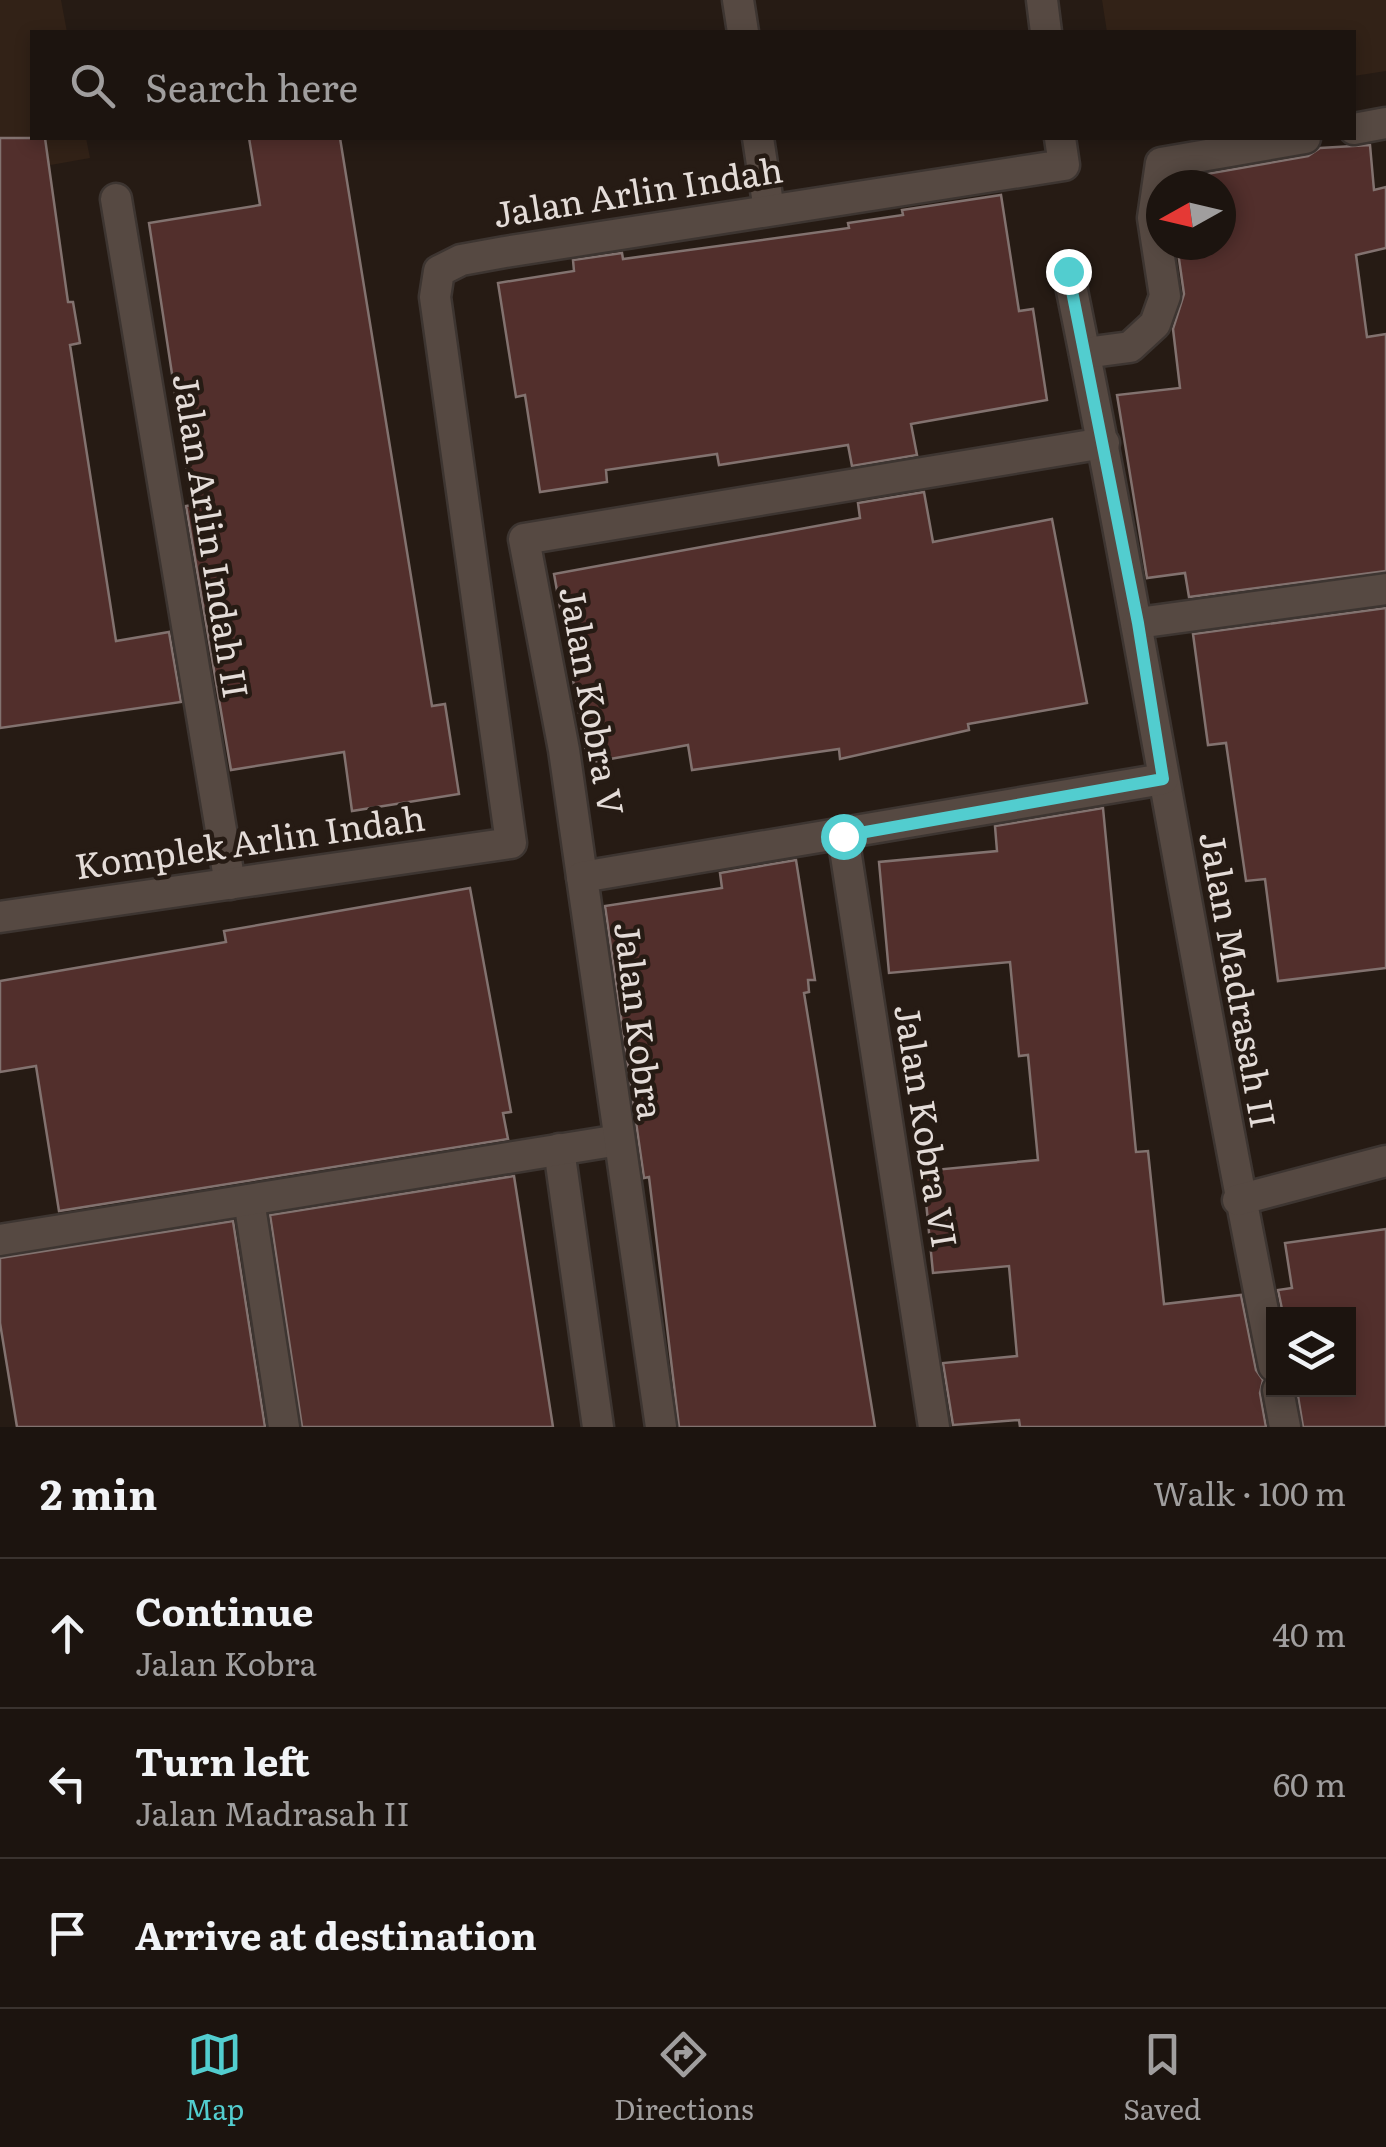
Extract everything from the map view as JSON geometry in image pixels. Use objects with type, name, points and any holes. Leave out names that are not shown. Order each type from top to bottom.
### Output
[{"type":"street","points":[[738,0],[743,30]]},
{"type":"street","points":[[1042,0],[1046,30]]},
{"type":"street","points":[[1356,129],[1386,123]]},
{"type":"street","points":[[758,140],[769,210]]},
{"type":"street","points":[[1084,353],[1130,347],[1154,324],[1165,296],[1154,218],[1161,162],[1293,140]]},
{"type":"street","name":"Jalan Arlin Indah","points":[[511,843],[436,297],[439,270],[461,260],[769,210],[1062,151]]},
{"type":"street","name":"Jalan Arlin Indah II","points":[[116,200],[230,884]]},
{"type":"street","name":"Jalan Madrasah II","points":[[1068,271],[1138,623],[1238,1200],[1266,1329]]},
{"type":"street","name":"Jalan Kobra V","points":[[582,876],[564,750],[524,539],[1104,442]]},
{"type":"street","points":[[1138,623],[1386,589]]},
{"type":"street","name":"Jalan Kobra","points":[[0,1240],[618,1140],[582,876],[843,836],[1163,779]]},
{"type":"street","name":"Jalan Kobra VI","points":[[843,836],[934,1427]]},
{"type":"street","name":"Komplek Arlin Indah","points":[[0,918],[511,843]]},
{"type":"street","points":[[618,1140],[661,1427]]},
{"type":"street","points":[[559,1149],[598,1427]]},
{"type":"street","points":[[1238,1200],[1386,1161]]},
{"type":"street","points":[[249,1200],[284,1427]]},
{"type":"street","points":[[1280,1397],[1286,1427]]},
{"type":"shaded area","points":[[0,0],[61,0],[67,30],[30,30],[30,140],[86,140],[90,158],[0,174]]},
{"type":"shaded area","points":[[1102,0],[1386,0],[1386,71],[1356,76],[1356,30],[1107,30]]},
{"type":"building","points":[[0,138],[30,138],[45,140],[68,302],[73,302],[80,343],[70,345],[116,641],[169,632],[181,702],[0,728]]},
{"type":"building","points":[[249,140],[340,140],[432,706],[445,704],[459,794],[352,811],[344,752],[231,770],[186,506],[192,505],[149,223],[260,205]]},
{"type":"building","points":[[1370,145],[1374,190],[1386,187],[1386,248],[1356,255],[1367,337],[1386,334],[1386,571],[1189,597],[1185,573],[1147,578],[1117,395],[1180,388],[1173,329],[1184,294],[1179,260],[1236,260],[1236,170],[1229,170],[1308,156],[1320,148]]},
{"type":"building","points":[[1001,195],[1019,311],[1033,309],[1047,400],[911,424],[917,455],[852,466],[848,445],[719,465],[717,454],[606,470],[607,482],[540,492],[525,395],[516,397],[498,283],[574,271],[573,260],[622,253],[623,259],[849,228],[848,223],[903,215],[902,210]]},
{"type":"building","points":[[924,492],[933,542],[1052,519],[1087,703],[968,724],[969,730],[840,759],[839,749],[692,770],[688,745],[588,763],[554,574],[860,518],[858,503]]},
{"type":"building","points":[[1386,608],[1386,968],[1278,981],[1265,879],[1246,881],[1226,743],[1208,745],[1193,634]]},
{"type":"building","points":[[1103,808],[1136,1152],[1148,1151],[1164,1304],[1241,1295],[1256,1370],[1263,1380],[1260,1393],[1266,1427],[1020,1427],[1019,1420],[953,1425],[943,1363],[1017,1356],[1009,1266],[933,1273],[923,1171],[1038,1160],[1028,1055],[1019,1056],[1010,962],[889,973],[879,862],[997,851],[995,826]]},
{"type":"building","points":[[796,860],[815,980],[808,980],[809,992],[804,993],[875,1427],[679,1427],[649,1177],[644,1178],[605,906],[722,888],[720,873]]},
{"type":"building","points":[[470,888],[511,1112],[503,1113],[508,1139],[59,1211],[36,1066],[0,1072],[0,981],[226,942],[224,931]]},
{"type":"building","points":[[514,1176],[553,1427],[302,1427],[270,1215]]},
{"type":"building","points":[[233,1221],[265,1427],[17,1427],[0,1323],[0,1258]]},
{"type":"building","points":[[1386,1229],[1386,1427],[1303,1427],[1298,1397],[1356,1397],[1356,1307],[1282,1307],[1278,1290],[1292,1288],[1285,1243]]},
{"type":"route","points":[[843,836],[1163,779],[1138,623],[1068,271]]}]
